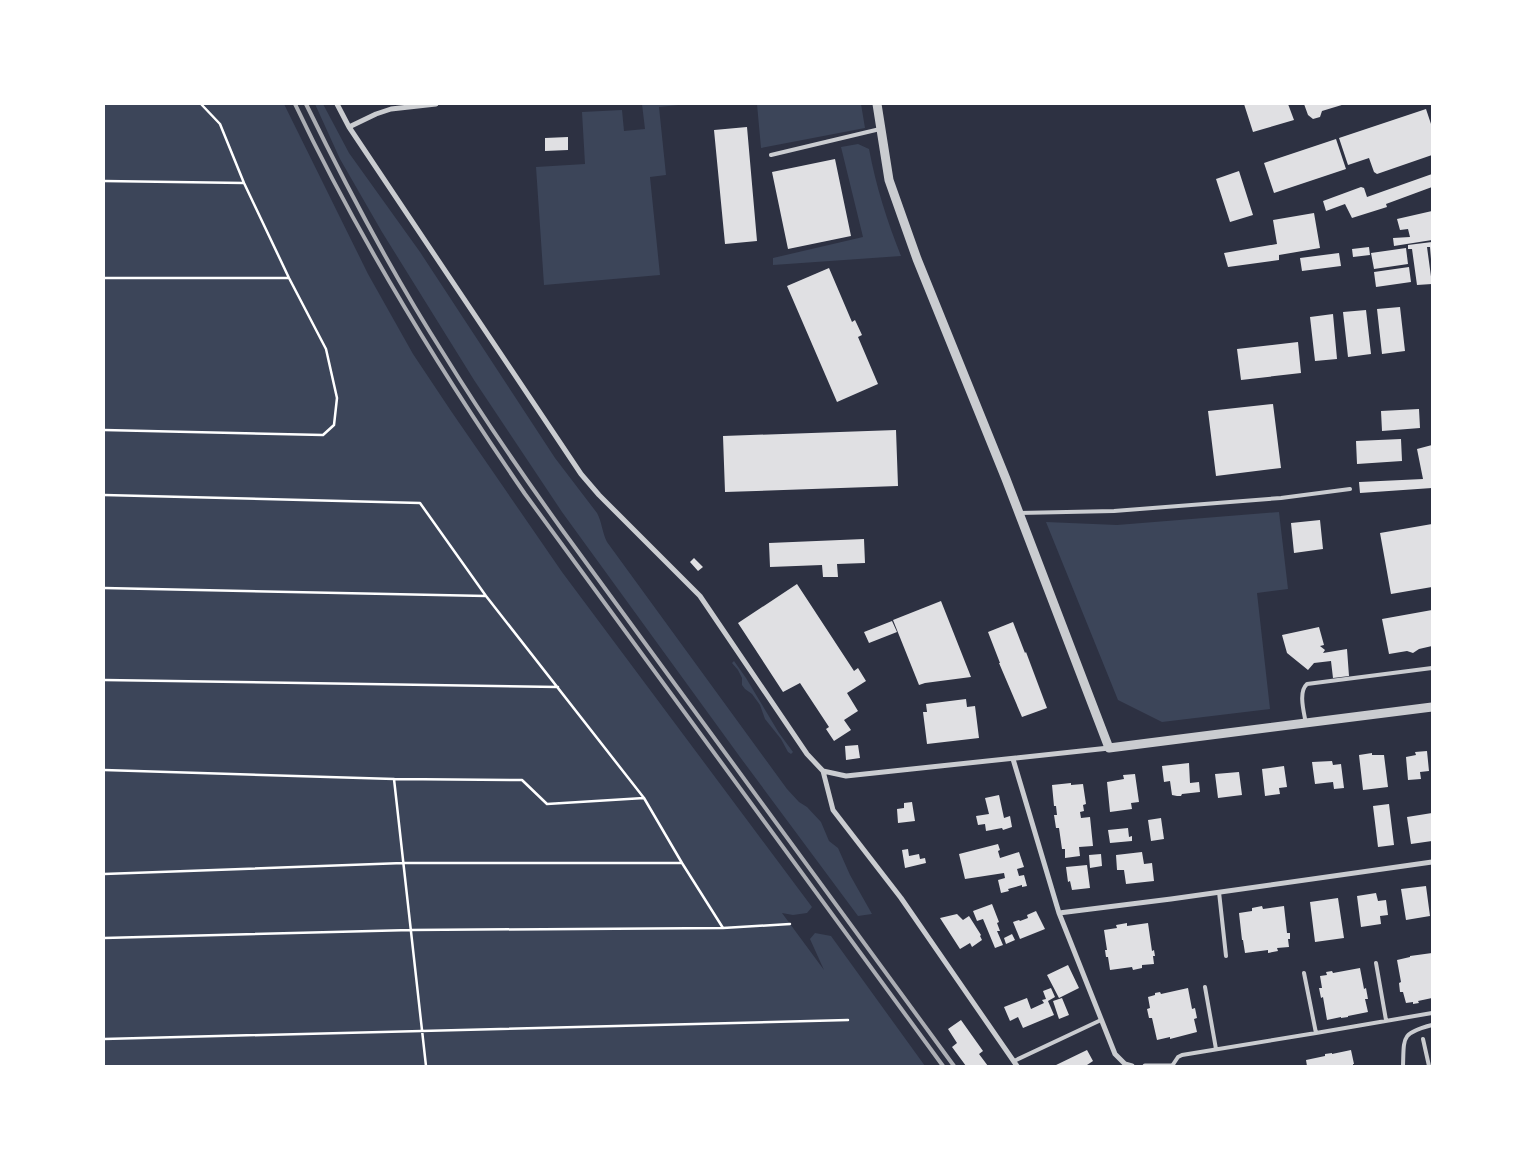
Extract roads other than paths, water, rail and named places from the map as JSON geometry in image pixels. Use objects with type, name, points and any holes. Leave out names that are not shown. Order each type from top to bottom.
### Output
[{"type":"street","points":[[336,104],[349,127],[581,474],[599,495],[700,596],[807,754],[822,771],[833,810],[901,898],[1016,1064]]},
{"type":"street","points":[[349,127],[391,109],[436,104]]},
{"type":"street","points":[[877,104],[889,180],[917,259],[1019,513],[1109,748]]},
{"type":"street","points":[[822,771],[846,776],[1013,759],[1432,707]]},
{"type":"street","points":[[1013,759],[1059,913],[1115,1054],[1126,1064],[1132,1066]]},
{"type":"street","points":[[1059,913],[1432,862]]},
{"type":"street","points":[[1146,1066],[1172,1066]]},
{"type":"lane","points":[[771,155],[880,129]]},
{"type":"lane","points":[[1019,513],[1114,511],[1281,498],[1350,489]]},
{"type":"lane","points":[[1306,724],[1302,690],[1307,684],[1432,668]]},
{"type":"lane","points":[[1219,892],[1226,956]]},
{"type":"lane","points":[[1376,963],[1386,1020]]},
{"type":"lane","points":[[1304,973],[1316,1034]]},
{"type":"lane","points":[[1205,986],[1216,1049]]},
{"type":"lane","points":[[1172,1066],[1178,1057],[1182,1055],[1432,1013]]},
{"type":"lane","points":[[1016,1064],[1101,1020]]},
{"type":"lane","points":[[1403,1066],[1406,1037],[1416,1029],[1432,1025]]},
{"type":"lane","points":[[1423,1040],[1429,1066]]},
{"type":"railway","points":[[295,104],[346,205],[402,304],[493,447],[525,494],[943,1066]]},
{"type":"railway","points":[[306,104],[389,263],[473,401],[563,531],[954,1066]]}]
